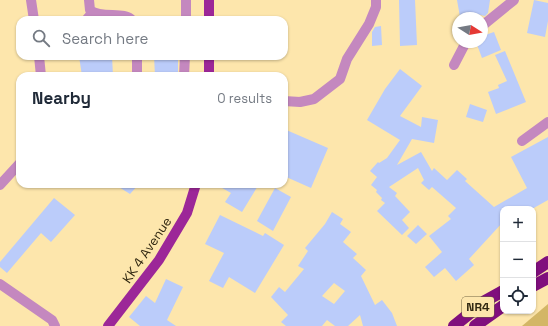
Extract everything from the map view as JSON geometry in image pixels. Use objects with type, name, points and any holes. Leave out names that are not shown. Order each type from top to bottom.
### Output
[{"type":"highway","points":[[536,270],[548,262]]},
{"type":"highway","points":[[536,284],[548,278]]},
{"type":"highway","name":"NR4","points":[[454,326],[485,301],[500,293]]},
{"type":"highway","name":"NR4","points":[[475,326],[500,308]]},
{"type":"main road","points":[[209,0],[209,16]]},
{"type":"main road","points":[[209,60],[210,72]]},
{"type":"main road","name":"KK 4 Avenue","points":[[108,326],[159,260],[187,213],[195,188]]},
{"type":"street","points":[[31,0],[33,16]]},
{"type":"street","points":[[89,0],[90,10],[93,12],[100,15],[114,16]]},
{"type":"street","points":[[186,0],[186,16]]},
{"type":"street","points":[[288,101],[300,102],[314,99],[326,92],[340,79],[347,59],[369,24],[376,7],[376,0]]},
{"type":"street","points":[[488,21],[514,0]]},
{"type":"street","points":[[90,16],[93,12]]},
{"type":"street","points":[[454,64],[463,48]]},
{"type":"street","points":[[39,60],[41,72]]},
{"type":"street","points":[[137,60],[138,72]]},
{"type":"street","points":[[184,72],[185,60]]},
{"type":"street","points":[[522,141],[548,122]]},
{"type":"street","points":[[0,185],[16,167]]},
{"type":"street","points":[[0,284],[52,320],[55,326]]},
{"type":"shaded area","points":[[548,304],[548,326],[522,326]]},
{"type":"building","points":[[399,0],[415,0],[417,45],[400,46]]},
{"type":"building","points":[[457,0],[490,0],[488,13],[459,12]]},
{"type":"building","points":[[534,0],[548,3],[548,21],[545,37],[527,33]]},
{"type":"building","points":[[381,26],[382,45],[372,46],[372,32],[375,27]]},
{"type":"building","points":[[494,32],[501,50],[482,58],[478,48],[488,48],[488,34]]},
{"type":"building","points":[[505,51],[526,102],[496,114],[488,92],[499,88],[498,85],[507,81],[495,55]]},
{"type":"building","points":[[80,60],[112,60],[113,72],[81,72]]},
{"type":"building","points":[[154,60],[178,60],[178,72],[155,72]]},
{"type":"building","points":[[400,69],[422,86],[400,116],[421,127],[422,117],[438,120],[434,143],[412,139],[397,165],[421,152],[432,171],[434,168],[447,180],[457,170],[467,179],[465,181],[494,207],[527,188],[511,157],[548,137],[548,200],[536,207],[500,206],[500,225],[469,259],[474,265],[456,281],[445,268],[434,277],[425,267],[442,252],[429,236],[451,219],[448,216],[456,208],[432,187],[429,190],[421,183],[424,180],[418,168],[389,187],[397,193],[395,196],[410,212],[402,220],[409,228],[402,235],[377,211],[385,203],[376,192],[377,190],[371,185],[377,177],[370,171],[378,162],[379,163],[387,158],[400,140],[367,120],[385,89]]},
{"type":"building","points":[[470,104],[487,110],[483,122],[466,117]]},
{"type":"building","points":[[288,131],[328,148],[311,188],[288,178]]},
{"type":"building","points":[[120,188],[135,188],[130,194]]},
{"type":"building","points":[[222,188],[257,188],[242,212],[225,202],[231,193]]},
{"type":"building","points":[[275,188],[291,197],[273,231],[257,221]]},
{"type":"building","points":[[54,198],[75,215],[51,242],[41,233],[7,273],[0,267],[0,262]]},
{"type":"building","points":[[332,212],[343,219],[340,224],[351,232],[343,242],[357,254],[353,258],[366,270],[361,276],[375,305],[382,300],[392,313],[397,326],[363,326],[360,315],[348,326],[335,326],[327,320],[322,326],[286,326],[281,322],[288,315],[271,297],[279,287],[285,292],[304,269],[298,266],[308,251],[305,248],[325,224]],"holes":[[[334,283],[345,291],[334,304],[322,296]]]},
{"type":"building","points":[[220,215],[263,236],[265,233],[284,245],[255,293],[229,277],[223,288],[209,281],[224,253],[205,244]]},
{"type":"building","points":[[418,225],[427,234],[416,244],[407,236]]},
{"type":"building","points":[[166,279],[183,287],[167,320],[176,326],[140,326],[129,317],[146,296],[155,303]]}]
